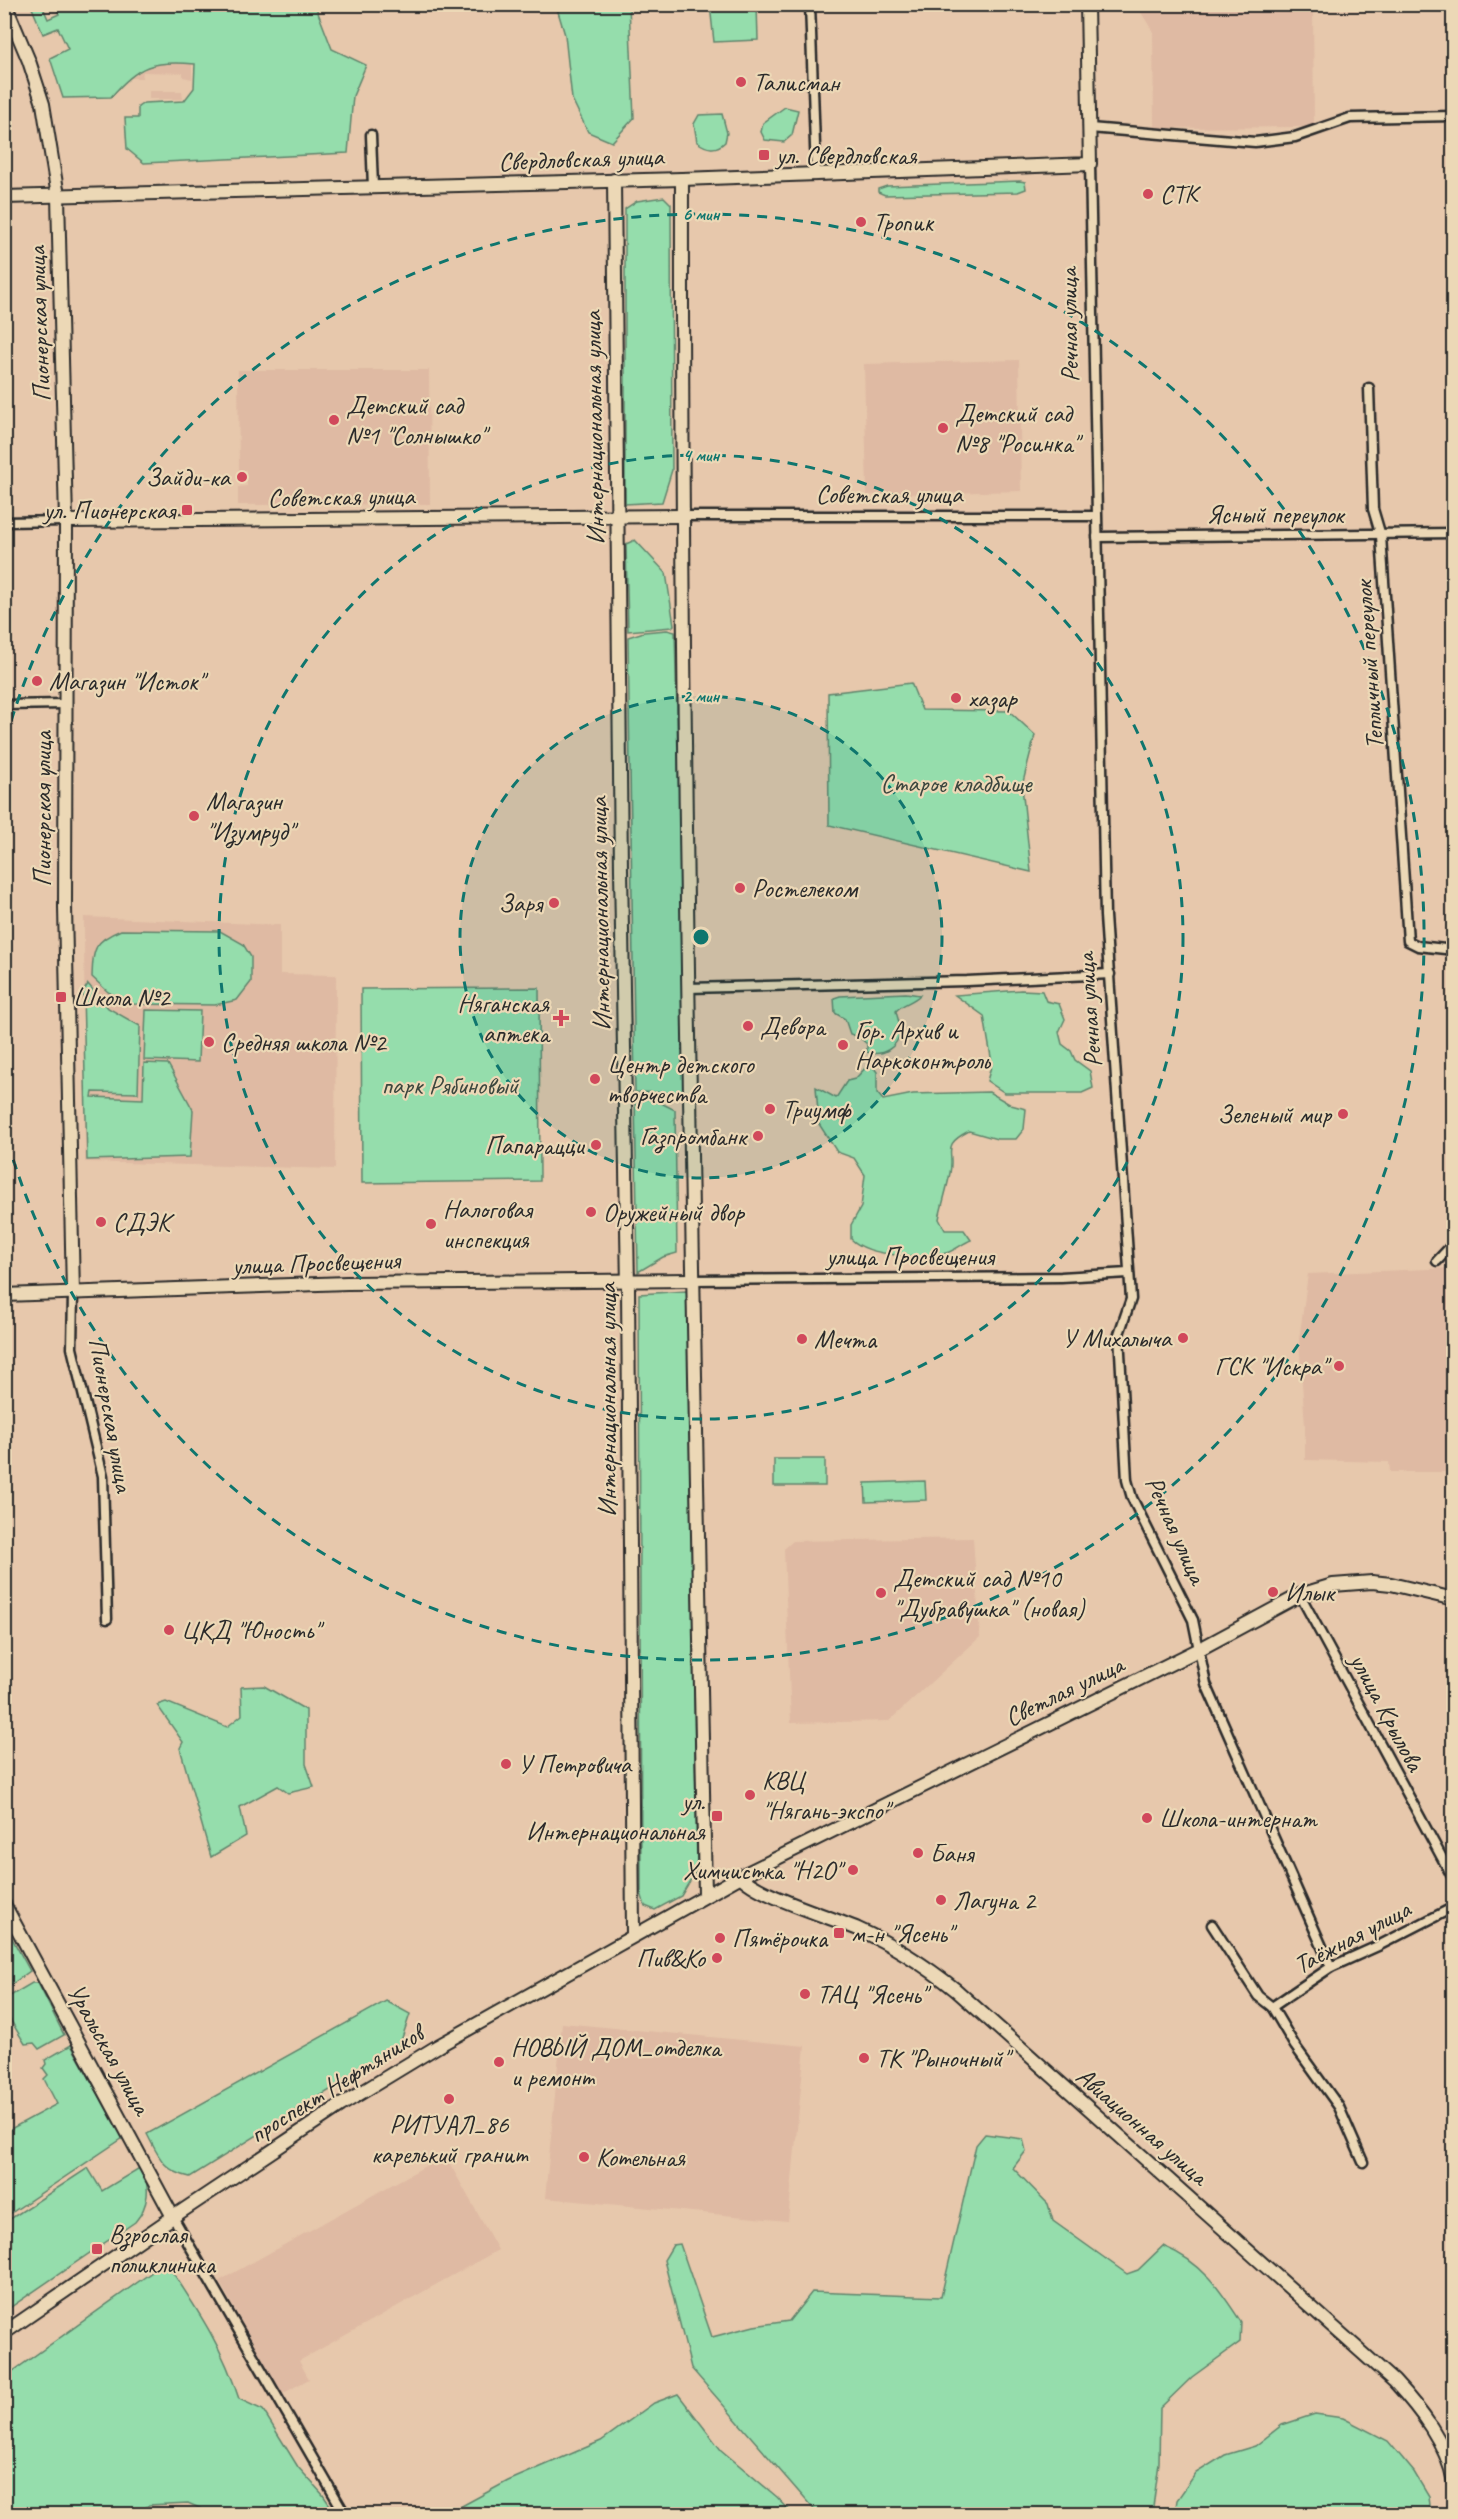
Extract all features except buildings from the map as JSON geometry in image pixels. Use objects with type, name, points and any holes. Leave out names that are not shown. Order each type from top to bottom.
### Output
[{"type":"street","name":"Пионерская улица","points":[[5,4],[29,61],[43,104],[58,196],[66,521],[65,907],[73,1294],[72,1348],[103,1476],[107,1619]]},
{"type":"street","points":[[810,4],[816,174]]},
{"type":"street","name":"Речная улица","points":[[1088,4],[1105,916],[1131,1299],[1119,1334],[1127,1480],[1132,1498],[1193,1620],[1206,1684],[1330,1967]]},
{"type":"street","points":[[1090,128],[1255,142],[1295,137],[1350,118],[1454,116]]},
{"type":"street","points":[[370,135],[373,187]]},
{"type":"street","name":"Свердловская улица","points":[[4,197],[1090,164]]},
{"type":"street","points":[[682,178],[682,516],[688,988],[705,1894]]},
{"type":"street","name":"Интернациональная улица","points":[[614,180],[628,1282],[633,1935]]},
{"type":"street","name":"Тепличный переулок","points":[[1369,388],[1373,509],[1381,536],[1408,940],[1418,946],[1454,950]]},
{"type":"street","name":"Советская улица","points":[[66,521],[682,516],[1096,516]]},
{"type":"street","points":[[4,522],[66,521]]},
{"type":"street","name":"Ясный переулок","points":[[1097,537],[1168,534],[1381,536],[1454,533]]},
{"type":"street","points":[[4,705],[64,704]]},
{"type":"street","points":[[688,988],[967,981],[1110,974]]},
{"type":"street","points":[[1437,1261],[1454,1243]]},
{"type":"street","name":"улица Просвещения","points":[[4,1295],[347,1283],[1062,1277],[1128,1273]]},
{"type":"street","name":"Светлая улица","points":[[705,1894],[1198,1650],[1300,1595],[1333,1585],[1372,1582],[1391,1584],[1454,1599]]},
{"type":"street","name":"улица Крылова","points":[[1300,1595],[1454,1880]]},
{"type":"street","name":"Авиационная улица","points":[[741,1876],[753,1887],[839,1921],[895,1947],[918,1960],[956,1990],[1394,2381],[1428,2423],[1444,2453],[1454,2482]]},
{"type":"street","name":"проспект Нефтяников","points":[[4,2333],[297,2134],[428,2052],[705,1894]]},
{"type":"street","name":"Уральская улица","points":[[4,1904],[173,2217]]},
{"type":"street","name":"Таёжная улица","points":[[1272,2007],[1330,1967],[1380,1945],[1454,1907]]},
{"type":"street","points":[[1212,1925],[1258,1996],[1272,2007],[1295,2046],[1339,2107],[1363,2162]]},
{"type":"street","points":[[173,2217],[345,2514]]},
{"type":"shaded area","points":[[1139,5],[1313,5],[1314,127],[1154,128],[1153,32],[1139,9]]},
{"type":"shaded area","points":[[157,62],[192,64],[192,79],[183,77],[183,73],[143,72],[142,78],[131,78]]},
{"type":"shaded area","points":[[149,91],[182,91],[183,99],[149,99]]},
{"type":"shaded area","name":"Детский сад №8 \"Росинка\"","points":[[1019,360],[1021,491],[867,495],[864,364]]},
{"type":"shaded area","name":"Детский сад №1 \"Солнышко\"","points":[[238,370],[429,370],[430,504],[238,505],[238,487],[247,486],[246,470],[239,470]]},
{"type":"shaded area","name":"Средняя школа №2","points":[[84,917],[280,925],[280,974],[336,975],[335,1169],[85,1162]]},
{"type":"shaded area","points":[[1453,1268],[1453,1472],[1390,1472],[1389,1462],[1305,1460],[1299,1340],[1308,1274]]},
{"type":"shaded area","name":"Детский сад №10 \"Дубравушка\" (новая)","points":[[973,1538],[980,1637],[889,1721],[791,1723],[784,1549],[793,1541]]},
{"type":"shaded area","points":[[562,2023],[805,2046],[788,2221],[545,2198]]},
{"type":"shaded area","points":[[445,2155],[498,2250],[299,2361],[309,2379],[282,2394],[219,2281]]},
{"type":"green space","points":[[42,5],[48,19],[59,14],[55,5],[315,5],[332,49],[366,65],[353,96],[348,153],[144,163],[127,149],[125,118],[138,118],[138,107],[144,103],[184,101],[194,88],[195,64],[168,63],[148,67],[130,78],[111,97],[63,98],[50,58],[68,49],[58,28],[43,34],[32,8]]},
{"type":"green space","points":[[556,5],[629,5],[634,118],[612,142],[588,132],[572,99],[565,35]]},
{"type":"green space","points":[[710,5],[757,5],[758,40],[714,42]]},
{"type":"green space","points":[[785,107],[798,110],[792,135],[784,142],[765,140],[761,132],[763,123]]},
{"type":"green space","points":[[722,114],[727,133],[725,142],[718,147],[711,148],[697,142],[694,124],[699,115]]},
{"type":"green space","points":[[1025,182],[1026,189],[1018,192],[885,195],[878,192],[878,189],[887,186]]},
{"type":"green space","points":[[664,197],[671,204],[672,470],[662,502],[625,504],[625,209],[637,201]]},
{"type":"green space","points":[[635,540],[666,573],[674,625],[672,627],[628,631],[626,544]]},
{"type":"green space","points":[[667,630],[675,632],[686,1093],[635,1092],[628,637],[644,632]]},
{"type":"green space","name":"Старое кладбище","points":[[911,683],[922,710],[1009,711],[1035,735],[1022,786],[1031,872],[829,825],[828,693]]},
{"type":"green space","points":[[121,930],[220,931],[243,944],[251,957],[251,982],[237,1000],[215,1005],[131,1004],[108,992],[92,977],[94,952],[100,942]]},
{"type":"green space","points":[[88,984],[108,1008],[140,1026],[138,1093],[93,1092],[92,1097],[143,1099],[144,1063],[168,1064],[193,1110],[190,1157],[87,1160],[83,992]]},
{"type":"green space","name":"парк Рябиновый","points":[[539,988],[540,1181],[362,1183],[361,989]]},
{"type":"green space","points":[[1021,990],[1042,991],[1046,1001],[1059,1004],[1065,1019],[1059,1032],[1062,1044],[1071,1051],[1075,1060],[1090,1071],[1093,1088],[1082,1093],[1005,1093],[987,1081],[992,1063],[984,1016],[955,995]]},
{"type":"green space","points":[[906,993],[920,995],[896,1011],[900,1027],[899,1037],[893,1046],[884,1052],[867,1052],[867,1044],[859,1037],[850,1034],[845,1019],[835,1013],[834,998],[840,996]]},
{"type":"green space","points":[[146,1010],[200,1011],[198,1062],[144,1060]]},
{"type":"green space","points":[[870,1063],[877,1072],[877,1093],[883,1100],[913,1094],[989,1092],[1011,1105],[1026,1109],[1024,1129],[1016,1139],[997,1139],[969,1131],[954,1141],[950,1149],[950,1173],[939,1219],[945,1230],[964,1230],[971,1240],[949,1252],[924,1256],[896,1255],[870,1250],[851,1239],[851,1225],[861,1207],[865,1175],[854,1158],[837,1152],[819,1124],[816,1087],[836,1098],[847,1081],[855,1079]]},
{"type":"green space","points":[[635,1098],[653,1099],[675,1110],[677,1253],[663,1257],[638,1272]]},
{"type":"green space","points":[[687,1291],[697,1869],[681,1896],[655,1910],[645,1906],[641,1893],[639,1294]]},
{"type":"green space","points":[[774,1459],[825,1459],[825,1486],[774,1486]]},
{"type":"green space","points":[[925,1481],[926,1500],[866,1502],[865,1483]]},
{"type":"green space","points":[[264,1686],[306,1710],[306,1764],[314,1787],[288,1793],[278,1786],[240,1807],[246,1836],[211,1857],[180,1748],[183,1742],[157,1705],[166,1702],[227,1727],[242,1715],[241,1687]]},
{"type":"green space","points":[[4,1924],[30,1971],[5,1989],[4,1989]]},
{"type":"green space","points":[[32,1983],[38,1983],[64,2035],[39,2049],[34,2043],[25,2044],[5,2011],[5,1999]]},
{"type":"green space","points":[[386,2001],[410,2014],[399,2047],[190,2177],[174,2171],[163,2162],[147,2134]]},
{"type":"green space","points":[[71,2045],[123,2138],[5,2217],[5,2132],[57,2104],[44,2079],[48,2075],[43,2068],[46,2064],[45,2060]]},
{"type":"green space","points":[[985,2134],[1023,2139],[1026,2151],[1013,2168],[1048,2204],[1053,2221],[1127,2274],[1138,2270],[1163,2246],[1177,2252],[1199,2268],[1225,2298],[1241,2322],[1240,2342],[1192,2377],[1160,2408],[1159,2463],[1152,2514],[818,2514],[691,2368],[664,2260],[673,2245],[680,2244],[712,2337],[754,2326],[789,2321],[812,2292],[941,2297],[976,2145]]},
{"type":"green space","points":[[141,2167],[146,2181],[147,2196],[140,2216],[135,2222],[5,2311],[4,2223],[88,2168],[102,2191]]},
{"type":"green space","points":[[166,2262],[198,2311],[216,2344],[239,2399],[263,2410],[298,2467],[323,2495],[336,2514],[213,2514],[188,2503],[149,2505],[137,2514],[5,2514],[5,2377]]},
{"type":"green space","points":[[678,2394],[721,2450],[777,2497],[793,2514],[447,2514],[508,2481],[601,2441],[654,2403]]},
{"type":"green space","points":[[1315,2414],[1343,2418],[1388,2441],[1414,2472],[1429,2497],[1431,2514],[1175,2514],[1177,2500],[1196,2473],[1225,2455],[1255,2446],[1282,2425]]},
{"type":"place","name":"Талисман","points":[[741,82]]},
{"type":"place","name":"ул. Свердловская","points":[[764,155]]},
{"type":"place","name":"СТК","points":[[1148,194]]},
{"type":"place","name":"Тропик","points":[[861,222]]},
{"type":"place","name":"Детский сад №1 \"Солнышко\"","points":[[334,420]]},
{"type":"place","name":"Детский сад №8 \"Росинка\"","points":[[943,428]]},
{"type":"place","name":"Зайди-ка","points":[[242,477]]},
{"type":"place","name":"ул. Пионерская","points":[[187,510]]},
{"type":"place","name":"Магазин \"Исток\"","points":[[37,681]]},
{"type":"place","name":"хазар","points":[[956,698]]},
{"type":"place","name":"Магазин \"Изумруд\"","points":[[194,816]]},
{"type":"place","name":"Ростелеком","points":[[740,888]]},
{"type":"place","name":"Заря","points":[[554,903]]},
{"type":"place","name":"Школа №2","points":[[61,997]]},
{"type":"place","name":"Няганская аптека","points":[[561,1018]]},
{"type":"place","name":"Девора","points":[[748,1026]]},
{"type":"place","name":"Средняя школа №2","points":[[209,1042]]},
{"type":"place","name":"Гор. Архив и Наркоконтроль","points":[[843,1045]]},
{"type":"place","name":"Центр детского творчества","points":[[595,1079]]},
{"type":"place","name":"Триумф","points":[[770,1109]]},
{"type":"place","name":"Зеленый мир","points":[[1343,1114]]},
{"type":"place","name":"Газпромбанк","points":[[758,1136]]},
{"type":"place","name":"Папарацци","points":[[596,1145]]},
{"type":"place","name":"Оружейный двор","points":[[591,1212]]},
{"type":"place","name":"СДЭК","points":[[101,1222]]},
{"type":"place","name":"Налоговая инспекция","points":[[431,1224]]},
{"type":"place","name":"У Михалыча","points":[[1183,1338]]},
{"type":"place","name":"Мечта","points":[[802,1339]]},
{"type":"place","name":"ГСК \"Искра\"","points":[[1339,1366]]},
{"type":"place","name":"Илык","points":[[1273,1592]]},
{"type":"place","name":"Детский сад №10 \"Дубравушка\" (новая)","points":[[881,1593]]},
{"type":"place","name":"ЦКД \"Юность\"","points":[[169,1630]]},
{"type":"place","name":"У Петровича","points":[[506,1764]]},
{"type":"place","name":"КВЦ \"Нягань-экспо\"","points":[[750,1795]]},
{"type":"place","name":"ул. Интернациональная","points":[[717,1816]]},
{"type":"place","name":"Школа-интернат","points":[[1147,1818]]},
{"type":"place","name":"Баня","points":[[918,1853]]},
{"type":"place","name":"Химчистка \"H2O\"","points":[[853,1870]]},
{"type":"place","name":"Лагуна 2","points":[[941,1900]]},
{"type":"place","name":"м-н \"Ясень\"","points":[[839,1933]]},
{"type":"place","name":"Пятёрочка","points":[[720,1938]]},
{"type":"place","name":"Пив&Ко","points":[[717,1958]]},
{"type":"place","name":"ТАЦ \"Ясень\"","points":[[805,1994]]},
{"type":"place","name":"ТК \"Рыночный\"","points":[[864,2058]]},
{"type":"place","name":"НОВЫЙ ДОМ_отделка и ремонт","points":[[499,2062]]},
{"type":"place","name":"РИТУАЛ_86 карелький гранит","points":[[449,2099]]},
{"type":"place","name":"Котельная","points":[[584,2157]]},
{"type":"place","name":"Взрослая поликлиника","points":[[97,2249]]}]
